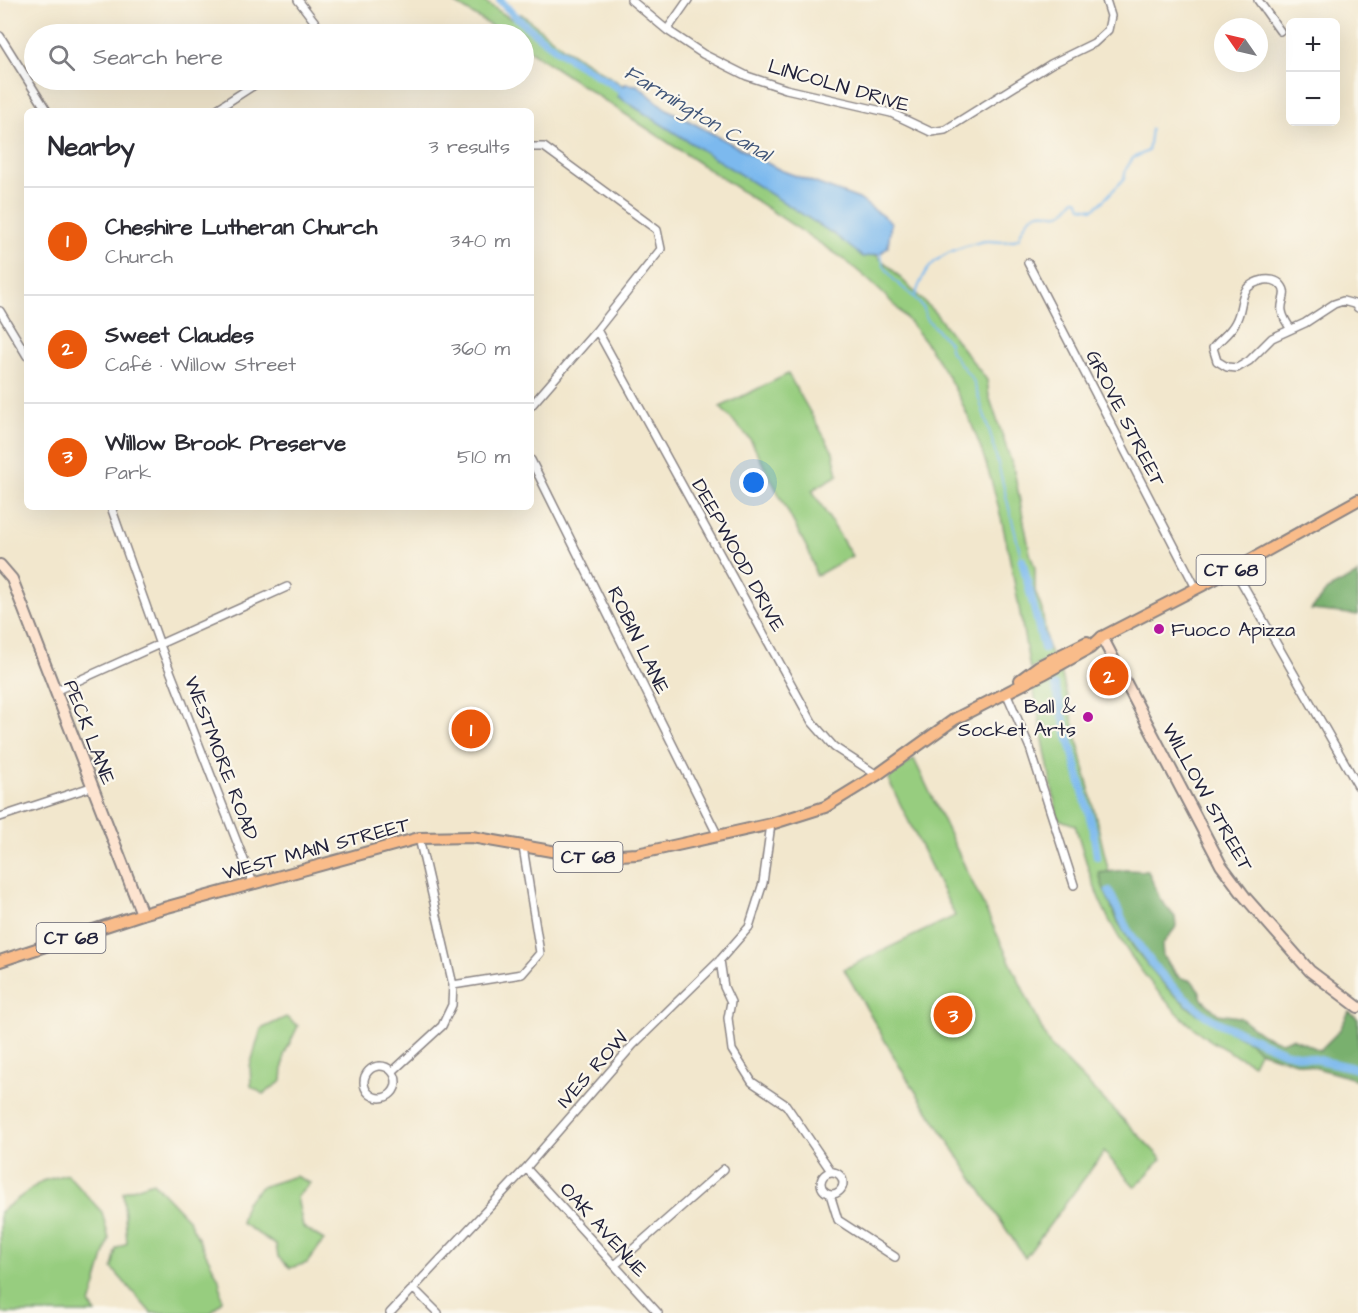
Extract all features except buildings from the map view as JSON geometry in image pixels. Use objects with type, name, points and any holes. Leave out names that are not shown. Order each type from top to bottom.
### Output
[{"type":"main road","name":"WEST MAIN STREET","points":[[0,961],[142,914],[419,838],[472,837],[585,857],[632,854],[771,824],[825,807],[877,775],[955,719],[1006,692],[1032,670],[1047,661],[1095,638],[1102,637],[1234,569],[1358,500]]},
{"type":"street","points":[[298,0],[316,24]]},
{"type":"street","name":"LINCOLN DRIVE","points":[[631,0],[667,30],[703,54],[747,76],[786,89],[891,113],[931,132],[945,130],[1051,64],[1095,43],[1108,30],[1111,16],[1106,0]]},
{"type":"street","points":[[667,30],[688,0]]},
{"type":"street","points":[[1258,0],[1280,31]]},
{"type":"street","points":[[0,36],[24,74]]},
{"type":"street","points":[[34,90],[45,108]]},
{"type":"street","points":[[219,108],[247,90]]},
{"type":"street","points":[[534,147],[544,147],[657,230],[661,249],[597,330],[534,403]]},
{"type":"street","name":"GROVE STREET","points":[[1028,263],[1196,588]]},
{"type":"street","points":[[1290,328],[1281,308],[1285,294],[1282,286],[1275,280],[1265,279],[1252,284],[1241,296],[1236,322],[1213,348],[1217,361],[1227,367],[1237,368],[1249,361],[1272,338],[1290,328],[1305,324],[1334,304],[1343,301],[1354,304],[1358,308]]},
{"type":"street","points":[[0,311],[24,351]]},
{"type":"street","name":"DEEPWOOD DRIVE","points":[[597,330],[812,722],[834,747],[877,775]]},
{"type":"street","name":"ROBIN LANE","points":[[534,466],[718,836]]},
{"type":"street","name":"WESTMORE ROAD","points":[[112,510],[160,645],[253,883]]},
{"type":"street","name":"PECK LANE","points":[[0,566],[12,579],[142,914]]},
{"type":"street","points":[[1234,569],[1358,786]]},
{"type":"street","points":[[55,691],[287,587]]},
{"type":"street","name":"WILLOW STREET","points":[[1102,637],[1221,865],[1245,897],[1310,971],[1358,1007]]},
{"type":"street","points":[[1006,692],[1030,748],[1074,885]]},
{"type":"street","points":[[0,817],[91,787]]},
{"type":"street","name":"IVES ROW","points":[[390,1313],[526,1168],[633,1046],[720,960],[749,927],[764,883],[771,824]]},
{"type":"street","points":[[393,1071],[442,1026],[452,1005],[453,985],[419,838]]},
{"type":"street","points":[[453,985],[522,974],[540,953],[523,847]]},
{"type":"street","points":[[720,960],[724,987],[731,1002],[728,1018],[732,1050],[752,1083],[786,1105],[831,1171],[840,1174],[843,1184],[837,1193],[830,1194],[824,1191],[820,1184],[822,1177],[831,1171]]},
{"type":"street","points":[[378,1066],[393,1071],[396,1086],[391,1095],[376,1098],[367,1092],[364,1081],[368,1071],[378,1066]]},
{"type":"street","name":"OAK AVENUE","points":[[526,1168],[658,1313]]},
{"type":"street","points":[[615,1266],[724,1169]]},
{"type":"street","points":[[830,1194],[838,1220],[895,1257]]},
{"type":"street","points":[[413,1288],[438,1313]]},
{"type":"green space","points":[[450,0],[482,0],[511,19],[521,14],[534,24],[488,24]]},
{"type":"green space","points":[[534,24],[564,48],[759,172],[865,246],[890,267],[936,314],[987,380],[989,396],[1014,470],[1035,568],[1035,591],[1042,610],[1047,644],[1052,657],[1030,669],[1008,548],[995,493],[978,440],[956,390],[926,343],[887,298],[838,255],[534,54]]},
{"type":"green space","points":[[788,374],[833,452],[838,475],[812,490],[852,556],[816,576],[810,554],[750,439],[720,407]]},
{"type":"green space","points":[[1358,574],[1358,615],[1311,610],[1327,590]]},
{"type":"green space","points":[[1061,671],[1109,873],[1146,934],[1185,985],[1221,1022],[1265,1040],[1253,1064],[1222,1048],[1201,1033],[1181,1016],[1154,987],[1118,936],[1101,903],[1075,825],[1058,819],[1033,687]]},
{"type":"green space","points":[[914,759],[1049,1044],[1162,1159],[1135,1187],[1104,1152],[1025,1258],[904,1074],[844,969],[955,916],[888,779]]},
{"type":"green space","points":[[1125,870],[1148,871],[1160,899],[1175,917],[1176,927],[1162,945],[1163,957],[1178,977],[1192,981],[1202,999],[1218,1014],[1239,1017],[1262,1034],[1281,1042],[1292,1038],[1320,1050],[1339,1031],[1349,1012],[1358,1019],[1358,1080],[1261,1052],[1248,1041],[1194,1012],[1168,989],[1133,947],[1118,922],[1103,887],[1099,873]]},
{"type":"green space","points":[[286,1017],[298,1026],[284,1055],[282,1081],[263,1094],[251,1086],[250,1066],[261,1029]]},
{"type":"green space","points":[[67,1174],[102,1212],[109,1239],[90,1305],[96,1313],[0,1313],[0,1212],[42,1181]]},
{"type":"green space","points":[[295,1176],[310,1183],[297,1197],[303,1227],[324,1240],[307,1263],[290,1268],[278,1257],[276,1245],[241,1223],[246,1202],[261,1187]]},
{"type":"green space","points":[[153,1182],[188,1219],[219,1279],[222,1300],[211,1313],[151,1313],[112,1268],[116,1249],[127,1243],[123,1192]]},
{"type":"water","points":[[625,84],[637,85],[665,108],[780,170],[859,199],[891,222],[888,247],[880,254],[863,257],[835,235],[617,96]]},
{"type":"waterway","name":"Farmington Canal","points":[[500,0],[524,24]]},
{"type":"waterway","name":"Farmington Canal","points":[[534,32],[577,63],[629,94]]},
{"type":"waterway","points":[[915,297],[928,269],[949,253],[982,241],[1015,240],[1019,238],[1026,223],[1033,216],[1042,213],[1060,214],[1075,199],[1078,199],[1081,207],[1093,209],[1124,179],[1126,169],[1133,158],[1148,151],[1151,129]]},
{"type":"waterway","points":[[880,254],[884,266],[895,281],[924,309],[925,317],[949,343],[951,352],[973,380],[991,436],[1022,560]]},
{"type":"waterway","name":"Farmington Canal","points":[[1022,560],[1044,648]]},
{"type":"waterway","name":"Farmington Canal","points":[[1055,686],[1093,829],[1097,856]]},
{"type":"waterway","name":"Farmington Canal","points":[[1109,891],[1127,929],[1154,966],[1172,986],[1205,1015],[1284,1052],[1358,1069]]},
{"type":"place","name":"Fuoco Apizza","points":[[1159,629]]},
{"type":"place","name":"Sweet Claudes","points":[[1109,676]]},
{"type":"place","name":"Ball & Socket Arts","points":[[1088,717]]},
{"type":"place","name":"Cheshire Lutheran Church","points":[[471,729]]},
{"type":"place","name":"Willow Brook Preserve","points":[[953,1015]]}]
